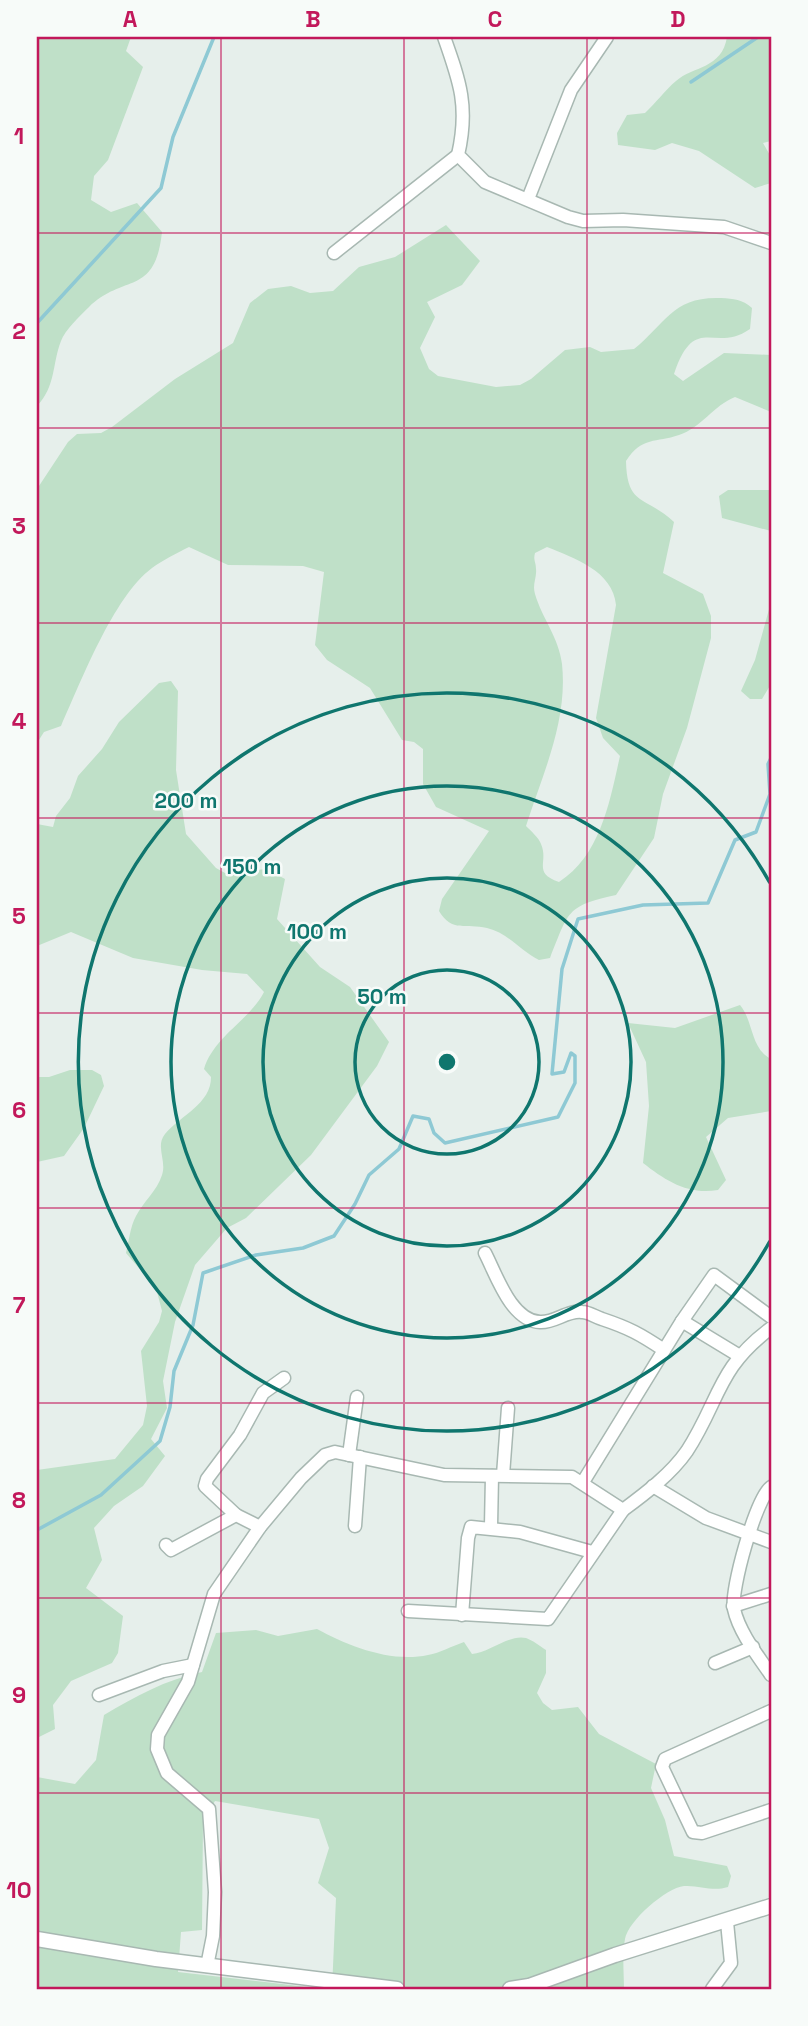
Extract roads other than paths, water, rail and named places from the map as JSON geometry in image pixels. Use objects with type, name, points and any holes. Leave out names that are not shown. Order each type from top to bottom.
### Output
[{"type":"street","points":[[334,253],[458,155],[465,127],[464,106],[444,37]]},
{"type":"street","points":[[528,199],[571,90],[607,37]]},
{"type":"street","points":[[458,155],[485,182],[583,221],[623,220],[724,226],[771,243]]},
{"type":"street","points":[[485,1253],[505,1293],[518,1312],[529,1319],[540,1322],[571,1312],[590,1313],[624,1324],[664,1350]]},
{"type":"street","points":[[583,1482],[682,1321],[717,1271],[771,1317]]},
{"type":"street","points":[[682,1321],[738,1355]]},
{"type":"street","points":[[408,1611],[548,1619],[592,1552],[624,1510],[653,1486],[687,1451],[722,1378],[738,1355],[771,1328]]},
{"type":"street","points":[[260,1527],[236,1515],[205,1486],[207,1479],[240,1435],[263,1393],[284,1378]]},
{"type":"street","points":[[355,1526],[354,1456],[358,1397]]},
{"type":"street","points":[[491,1526],[509,1408]]},
{"type":"street","points":[[207,1966],[213,1936],[215,1892],[209,1809],[177,1785],[167,1773],[157,1749],[162,1726],[178,1701],[193,1665],[214,1594],[260,1527],[301,1478],[325,1455],[335,1452],[444,1475],[572,1478],[583,1482],[624,1510]]},
{"type":"street","points":[[653,1486],[706,1518],[771,1542]]},
{"type":"street","points":[[770,1669],[753,1647],[733,1606],[748,1535],[757,1507],[771,1487]]},
{"type":"street","points":[[166,1545],[171,1550],[236,1515]]},
{"type":"street","points":[[462,1615],[470,1528],[474,1525],[491,1526],[592,1552]]},
{"type":"street","points":[[733,1606],[771,1594]]},
{"type":"street","points":[[715,1663],[753,1647]]},
{"type":"street","points":[[99,1695],[163,1671],[193,1665]]},
{"type":"street","points":[[771,1711],[665,1759],[662,1767],[693,1832],[702,1833],[771,1810]]},
{"type":"street","points":[[510,1989],[530,1988],[615,1955],[771,1906]]},
{"type":"street","points":[[712,1989],[731,1963],[727,1922]]},
{"type":"street","points":[[37,1939],[207,1966],[397,1989]]},
{"type":"waterway","points":[[37,323],[161,188],[173,137],[214,37]]},
{"type":"waterway","points":[[691,82],[758,37]]},
{"type":"waterway","points":[[37,1530],[101,1495],[160,1441],[170,1407],[174,1371],[193,1325],[203,1273],[256,1255],[303,1248],[334,1236],[355,1204],[369,1175],[399,1149],[413,1116],[429,1119],[434,1133],[445,1143],[558,1117],[575,1083],[575,1056],[571,1053],[564,1072],[552,1074],[562,969],[578,919],[643,905],[708,903],[735,840],[756,832],[770,794],[768,764],[771,758]]}]
